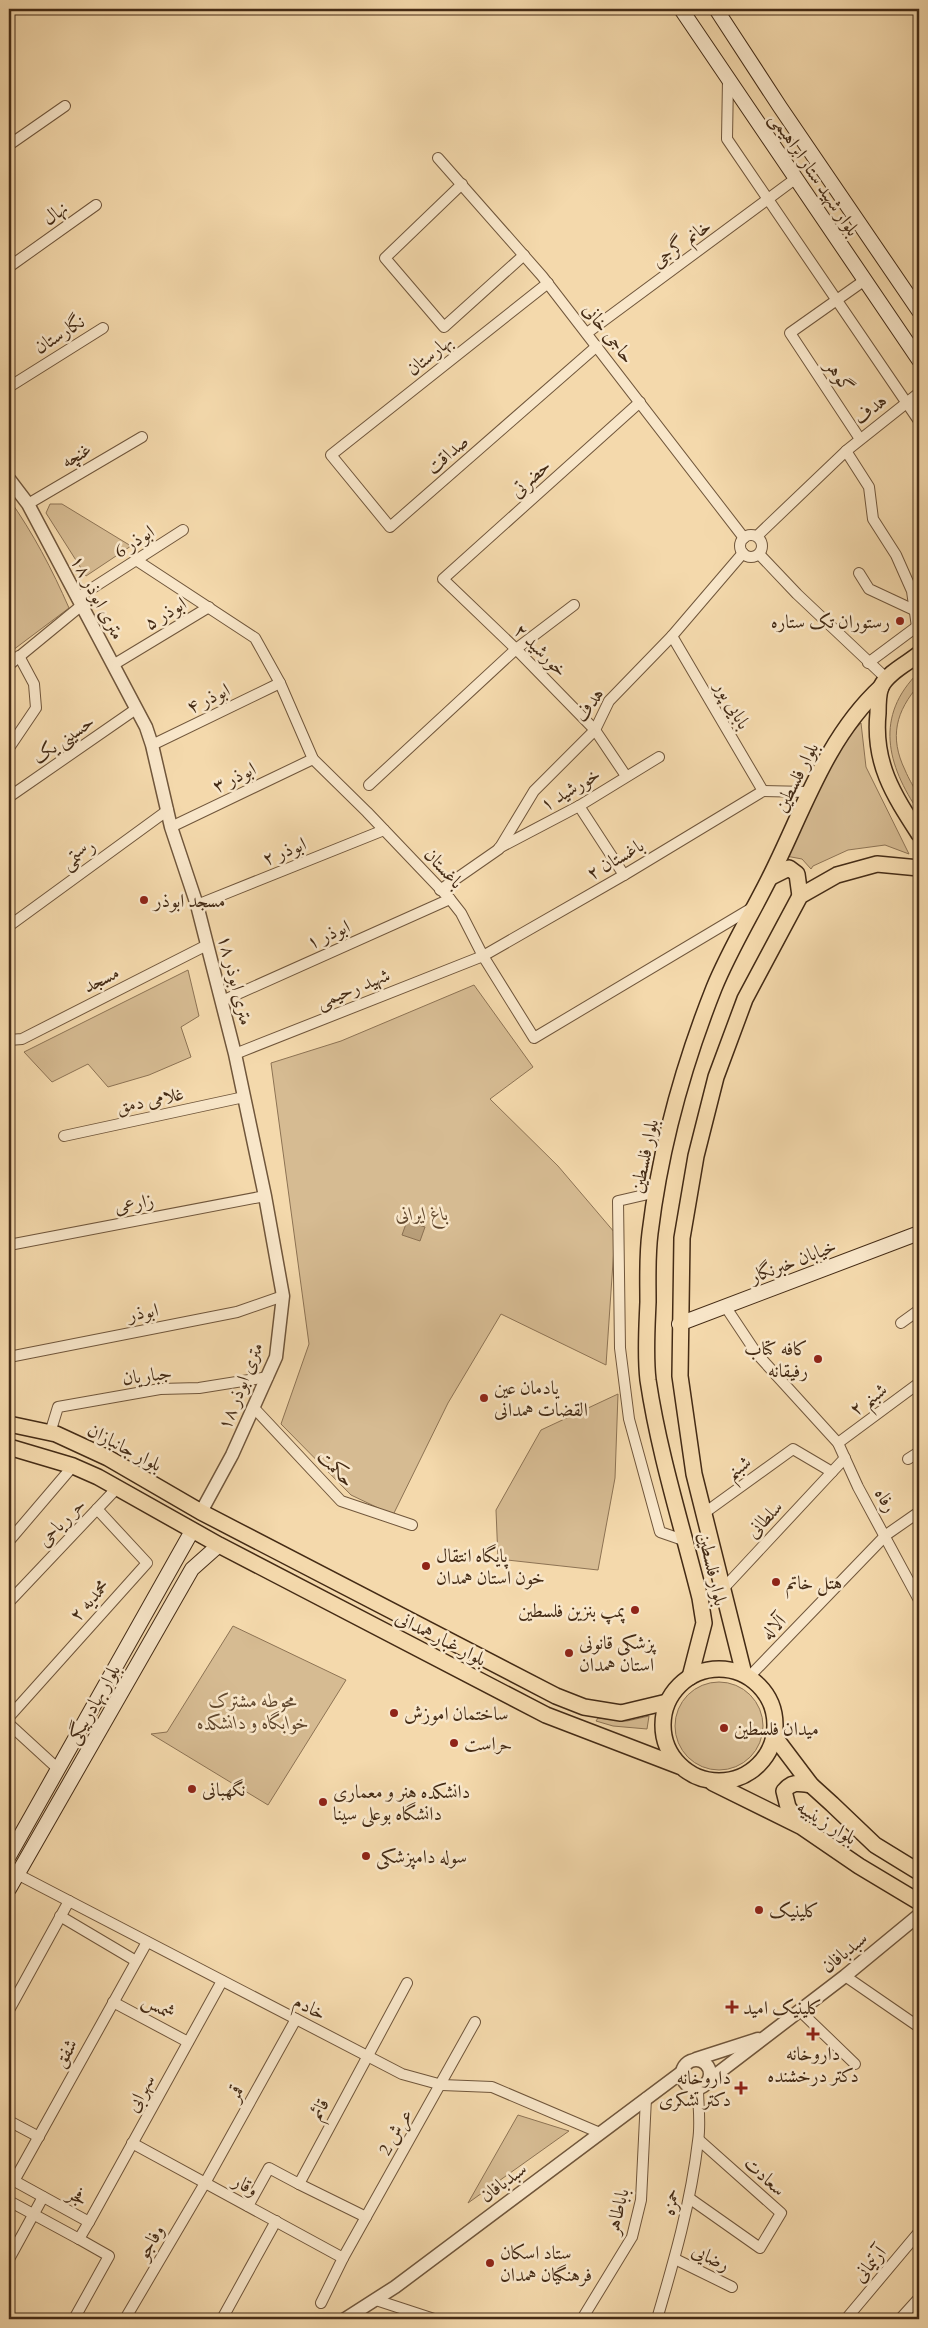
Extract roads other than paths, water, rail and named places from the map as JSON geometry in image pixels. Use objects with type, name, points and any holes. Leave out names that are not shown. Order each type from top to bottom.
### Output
[{"type":"main road","name":"بلوار شهید ستار ابراهیمی","points":[[681,9],[919,360]]},
{"type":"main road","name":"بلوار شهید ستار ابراهیمی","points":[[716,9],[780,107],[919,311]]},
{"type":"main road","name":"بلوار فلسطین","points":[[690,1677],[704,1623],[686,1541],[658,1430],[648,1378],[647,1324],[650,1235],[664,1149],[686,1068],[715,986],[771,877],[808,792],[846,726],[864,703],[884,683],[919,654]]},
{"type":"main road","points":[[884,683],[876,728],[878,751],[886,778],[919,834]]},
{"type":"main road","points":[[771,877],[790,868],[797,874],[800,896],[837,875],[877,864],[919,868]]},
{"type":"main road","name":"بلوار فلسطین","points":[[746,1676],[703,1514],[686,1427],[680,1376],[679,1324],[682,1238],[696,1156],[716,1077],[745,998],[800,896]]},
{"type":"main road","name":"خیابان خبرنگار","points":[[679,1324],[919,1233]]},
{"type":"main road","name":"بلوار جانبازان","points":[[9,1424],[50,1433],[108,1458],[217,1520]]},
{"type":"main road","points":[[9,1447],[74,1466],[192,1531]]},
{"type":"main road","name":"بلوار غبار همدانی","points":[[217,1520],[556,1696],[584,1707],[621,1713],[667,1702]]},
{"type":"main road","name":"بلوار غبار همدانی","points":[[192,1531],[546,1715],[679,1766]]},
{"type":"main road","name":"بلوار بهادربیگی","points":[[9,1856],[192,1531]]},
{"type":"main road","name":"بلوار بهادربیگی","points":[[9,1889],[192,1569],[219,1545]]},
{"type":"main road","points":[[707,1670],[724,1670],[746,1676],[761,1688],[770,1702],[775,1719],[774,1736],[768,1752],[758,1766],[744,1776],[727,1781],[710,1781],[693,1776],[679,1766],[669,1752],[663,1736],[662,1719],[667,1702],[677,1688],[690,1677],[707,1670]]},
{"type":"main road","name":"بلوار زینبیه","points":[[774,1736],[811,1785],[875,1844],[919,1872]]},
{"type":"main road","name":"بلوار زینبیه","points":[[710,1781],[802,1826],[860,1866],[919,1902]]},
{"type":"main road","points":[[802,1826],[788,1807],[784,1792],[790,1784],[811,1785]]},
{"type":"street","points":[[728,79],[727,139],[767,201],[919,421]]},
{"type":"street","points":[[9,145],[65,106]]},
{"type":"street","name":"حاجی خانی","points":[[438,158],[548,283],[744,538]]},
{"type":"street","name":"خانم گرجی","points":[[587,334],[767,201],[795,178]]},
{"type":"street","points":[[462,184],[385,258],[444,327],[524,255]]},
{"type":"street","name":"نهال","points":[[9,266],[96,205]]},
{"type":"street","points":[[837,301],[865,280]]},
{"type":"street","name":"بهارستان","points":[[331,455],[548,283]]},
{"type":"street","name":"گوهر","points":[[837,301],[790,334],[860,439]]},
{"type":"street","name":"نگارستان","points":[[9,387],[103,328]]},
{"type":"street","name":"صداقت","points":[[331,455],[390,527],[597,346]]},
{"type":"street","name":"هدف","points":[[757,536],[846,451],[919,393]]},
{"type":"street","name":"حضرتی","points":[[443,579],[640,402]]},
{"type":"street","name":"غنچه","points":[[28,504],[142,436]]},
{"type":"street","points":[[846,451],[869,487],[873,519],[896,555],[912,591],[918,626],[868,663]]},
{"type":"street","name":"۱۸ متری ابوذر","points":[[9,479],[28,504],[146,727],[172,827],[197,905],[222,1001],[266,1196],[283,1296],[276,1357],[232,1455],[202,1512]]},
{"type":"street","name":"ابوذر 6","points":[[9,665],[80,601],[136,560],[183,530]]},
{"type":"street","points":[[748,535],[757,536],[762,545],[759,554],[754,556],[743,553],[740,548],[744,538],[748,535]]},
{"type":"street","name":"هدف","points":[[440,890],[499,849],[534,791],[595,730],[609,701],[672,636],[743,553]]},
{"type":"street","points":[[759,554],[868,663],[884,683]]},
{"type":"street","name":"باغستان","points":[[136,560],[255,638],[280,683],[312,759],[450,899],[461,913],[483,956],[534,1038],[756,906]]},
{"type":"street","points":[[859,573],[869,589],[914,610]]},
{"type":"street","name":"خورشید ۲","points":[[443,579],[516,649],[595,730],[626,776]]},
{"type":"street","points":[[369,785],[516,649],[574,604]]},
{"type":"street","name":"ابوذر ۵","points":[[113,665],[209,607]]},
{"type":"street","name":"بابایی پور","points":[[672,636],[763,791]]},
{"type":"street","points":[[9,748],[36,708],[34,684],[19,656]]},
{"type":"street","name":"ابوذر ۴","points":[[152,745],[280,683]]},
{"type":"street","name":"حسینی یک","points":[[9,798],[136,709]]},
{"type":"street","name":"خورشید ۱","points":[[499,849],[579,806],[659,757]]},
{"type":"street","name":"ابوذر ۳","points":[[172,827],[312,759]]},
{"type":"street","points":[[763,791],[808,792]]},
{"type":"street","name":"باغستان ۲","points":[[483,956],[624,875],[763,791]]},
{"type":"street","points":[[579,806],[624,875]]},
{"type":"street","name":"رستمی","points":[[9,926],[168,810]]},
{"type":"street","name":"ابوذر ۲","points":[[197,905],[384,830]]},
{"type":"street","name":"ابوذر ۱","points":[[222,1001],[450,899]]},
{"type":"street","name":"مسجد","points":[[9,1040],[22,1039],[207,945]]},
{"type":"street","name":"شهید رحیمی","points":[[235,1054],[483,956]]},
{"type":"street","name":"غلامی دمق","points":[[64,1136],[244,1097]]},
{"type":"street","points":[[657,1192],[618,1201],[620,1348],[629,1418],[660,1532],[686,1541]]},
{"type":"street","name":"زارعی","points":[[9,1245],[266,1196]]},
{"type":"street","name":"ابوذر","points":[[9,1357],[237,1312],[283,1296]]},
{"type":"street","name":"رفاه","points":[[725,1306],[757,1354],[838,1443],[858,1488],[886,1536],[919,1600]]},
{"type":"street","points":[[901,1323],[919,1310]]},
{"type":"street","name":"جباریان","points":[[50,1433],[58,1407],[160,1389],[199,1388],[268,1377]]},
{"type":"street","name":"شبنم ۲","points":[[838,1443],[919,1383]]},
{"type":"street","name":"حکمت","points":[[254,1408],[341,1501],[412,1525]]},
{"type":"street","name":"شبنم","points":[[703,1514],[793,1449],[832,1472]]},
{"type":"street","points":[[908,1459],[919,1452]]},
{"type":"street","name":"سلطانی","points":[[722,1590],[845,1458]]},
{"type":"street","points":[[9,1542],[74,1466]]},
{"type":"street","name":"حر ریاحی","points":[[9,1602],[117,1488]]},
{"type":"street","name":"محمدیه ۲","points":[[9,1716],[147,1563],[97,1510]]},
{"type":"street","name":"آلاله","points":[[746,1676],[886,1536],[919,1512]]},
{"type":"street","points":[[9,1724],[57,1768]]},
{"type":"street","name":"خادم","points":[[17,1874],[402,2074],[442,2085],[492,2087],[600,2133]]},
{"type":"street","points":[[9,2010],[68,1901]]},
{"type":"street","name":"سبدبافان","points":[[709,2080],[845,1976],[919,1915]]},
{"type":"street","points":[[60,1916],[136,1961]]},
{"type":"street","name":"شفق","points":[[12,2180],[39,2137],[146,1942]]},
{"type":"street","points":[[845,1976],[919,2027]]},
{"type":"street","name":"سهرابی","points":[[89,2222],[222,1981]]},
{"type":"street","name":"قائم","points":[[299,2184],[407,1983]]},
{"type":"street","name":"شمس","points":[[113,2002],[188,2042]]},
{"type":"street","points":[[800,2010],[855,2064]]},
{"type":"street","name":"قمر","points":[[205,2183],[296,2019]]},
{"type":"street","name":"عرش 2","points":[[321,2303],[343,2258],[442,2085],[475,2022]]},
{"type":"street","name":"سبدبافان","points":[[696,2060],[767,2036]]},
{"type":"street","points":[[696,2060],[708,2066],[709,2080],[703,2087],[698,2088],[686,2084],[682,2072],[685,2064],[696,2060]]},
{"type":"street","name":"سبدبافان","points":[[345,2319],[376,2300],[682,2072]]},
{"type":"street","name":"حمزه","points":[[658,2319],[675,2259],[689,2198],[699,2140],[698,2088]]},
{"type":"street","name":"باباطاهر","points":[[582,2319],[632,2237],[641,2200],[646,2098]]},
{"type":"street","points":[[9,2121],[39,2137]]},
{"type":"street","name":"سعادت","points":[[689,2198],[760,2248],[781,2213],[699,2140]]},
{"type":"street","name":"وقار","points":[[132,2143],[343,2258]]},
{"type":"street","points":[[248,2206],[269,2168],[366,2217]]},
{"type":"street","name":"فجر","points":[[9,2201],[79,2239],[89,2222],[12,2180]]},
{"type":"street","name":"وفاجو","points":[[125,2319],[205,2183]]},
{"type":"street","points":[[9,2259],[43,2197]]},
{"type":"street","points":[[222,2319],[276,2221]]},
{"type":"street","points":[[74,2319],[109,2256],[79,2239]]},
{"type":"street","name":"آرتیمانی","points":[[846,2319],[917,2239]]},
{"type":"street","name":"رضایی","points":[[675,2259],[732,2287]]},
{"type":"street","points":[[900,2319],[919,2298]]},
{"type":"street","points":[[376,2300],[434,2319]]},
{"type":"place","name":"رستوران تک ستاره","points":[[900,621]]},
{"type":"place","name":"مسجد ابوذر","points":[[144,900]]},
{"type":"place","name":"کافه کتاب رفیقانه","points":[[818,1359]]},
{"type":"place","name":"یادمان عین القضات همدانی","points":[[484,1398]]},
{"type":"place","name":"پایگاه انتقال خون استان همدان","points":[[426,1566]]},
{"type":"place","name":"هتل خاتم","points":[[776,1582]]},
{"type":"place","name":"پمپ بنزین فلسطین","points":[[635,1610]]},
{"type":"place","name":"پزشکی قانونی استان همدان","points":[[569,1653]]},
{"type":"place","name":"ساختمان اموزش","points":[[394,1713]]},
{"type":"place","name":"میدان فلسطین","points":[[724,1728]]},
{"type":"place","name":"حراست","points":[[454,1743]]},
{"type":"place","name":"نگهبانی","points":[[192,1789]]},
{"type":"place","name":"دانشکده هنر و معماری دانشگاه بوعلی سینا","points":[[323,1802]]},
{"type":"place","name":"سوله دامپزشکی","points":[[366,1856]]},
{"type":"place","name":"کلینیک","points":[[759,1910]]},
{"type":"place","name":"کلینیک امید","points":[[732,2007]]},
{"type":"place","name":"داروخانه دکتر درخشنده","points":[[813,2034]]},
{"type":"place","name":"داروخانه دکتر تشکری","points":[[741,2088]]},
{"type":"place","name":"ستاد اسکان فرهنگیان همدان","points":[[490,2263]]},
{"type":"park label","name":"باغ ایرانی","points":[[422,1213]]},
{"type":"park label","name":"محوطه مشترک خوابگاه و دانشکده","points":[[253,1711]]}]
